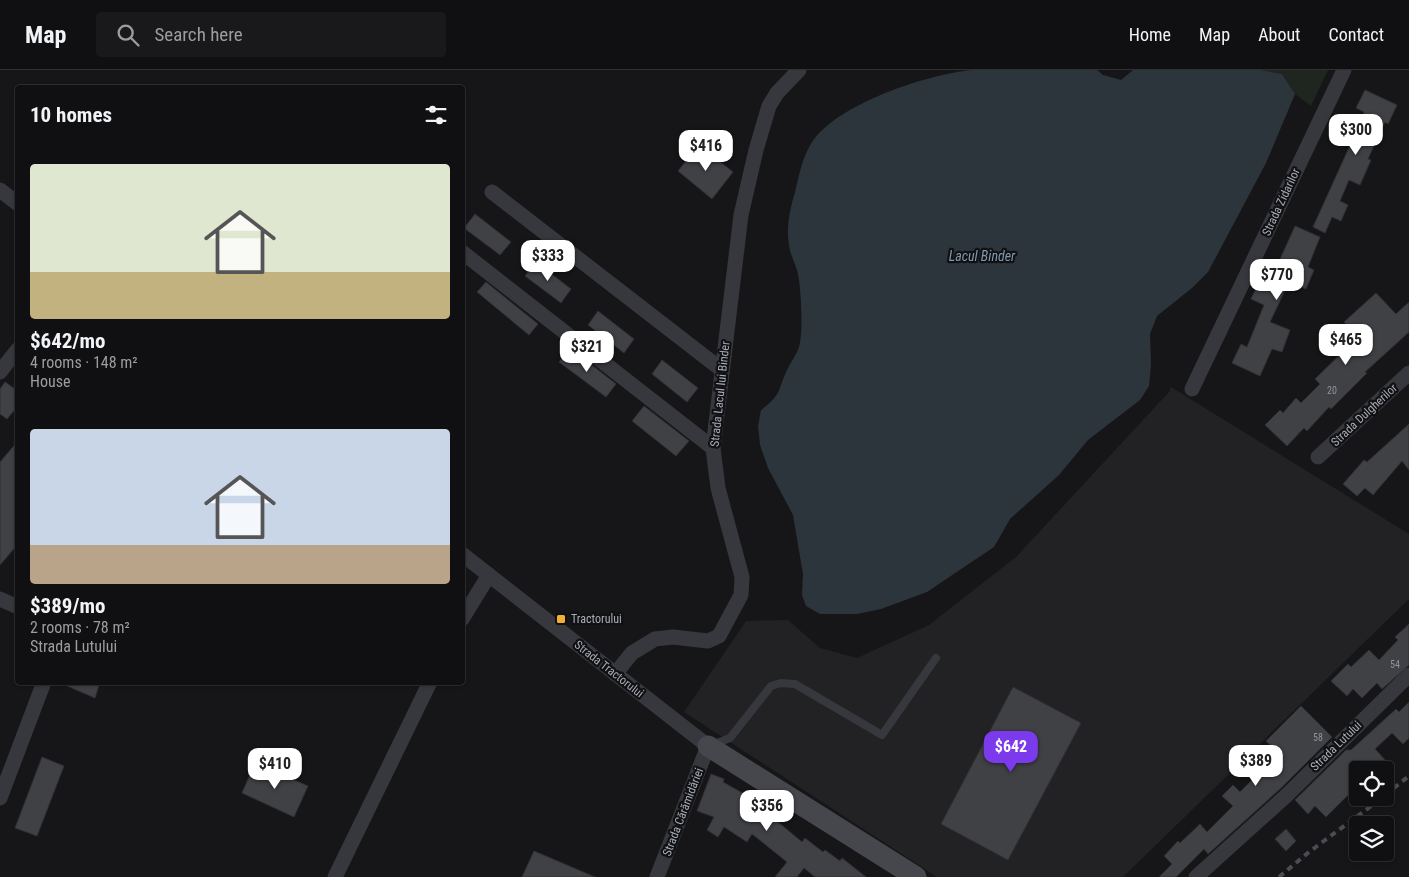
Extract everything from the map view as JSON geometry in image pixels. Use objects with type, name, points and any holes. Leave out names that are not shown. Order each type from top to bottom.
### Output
[{"type":"street","name":"Strada Lacul lui Binder","points":[[615,674],[632,653],[655,639],[674,637],[708,641],[719,636],[741,595],[742,577],[718,488],[713,448],[741,216],[756,150],[769,106],[777,93],[800,70]]},
{"type":"street","name":"Strada Zidarilor","points":[[1192,389],[1344,70]]},
{"type":"street","points":[[0,190],[15,202]]},
{"type":"street","points":[[492,192],[722,370]]},
{"type":"street","points":[[465,254],[713,448]]},
{"type":"street","points":[[0,372],[15,353]]},
{"type":"street","name":"Strada Dulgherilor","points":[[1318,457],[1409,374]]},
{"type":"street","name":"Strada Tractorului","points":[[465,556],[708,746]]},
{"type":"street","points":[[465,614],[489,575]]},
{"type":"street","points":[[0,599],[15,606]]},
{"type":"street","name":"Strada Lutului","points":[[1196,877],[1287,795],[1409,675]]},
{"type":"street","points":[[0,798],[43,685]]},
{"type":"street","points":[[335,877],[429,685]]},
{"type":"street","points":[[708,746],[916,877]]},
{"type":"street","name":"Strada Cărămidăriei","points":[[657,877],[708,746]]},
{"type":"lane","points":[[708,746],[730,738],[771,686],[781,683],[795,684],[882,735],[936,658]]},
{"type":"shaded area","points":[[1261,70],[1328,70],[1311,106],[1295,94],[1282,74]]},
{"type":"shaded area","points":[[1171,387],[1409,534],[1409,599],[1123,877],[937,877],[684,712],[746,621],[788,620],[820,648],[857,658],[929,625],[1016,557],[1169,392]]},
{"type":"water","name":"Lacul Binder","points":[[971,70],[1097,70],[1103,75],[1121,80],[1133,70],[1261,70],[1282,74],[1295,94],[1266,163],[1208,272],[1192,288],[1157,316],[1150,334],[1151,364],[1149,386],[1140,400],[1088,440],[1059,475],[1010,519],[994,547],[927,592],[881,609],[857,614],[820,614],[806,606],[802,595],[803,574],[793,515],[768,468],[760,445],[758,426],[761,410],[773,400],[778,392],[800,343],[800,290],[797,270],[790,249],[788,225],[800,173],[812,142],[825,128],[842,115],[862,103],[885,93],[931,78]]},
{"type":"building","points":[[1365,90],[1397,105],[1388,124],[1385,122],[1368,159],[1371,160],[1360,185],[1349,180],[1340,201],[1348,205],[1341,221],[1332,217],[1325,233],[1313,227],[1364,112],[1356,108]]},
{"type":"building","points":[[699,145],[733,172],[712,199],[678,171]]},
{"type":"building","points":[[475,214],[511,242],[500,255],[465,229]]},
{"type":"building","points":[[1295,226],[1320,237],[1308,267],[1314,270],[1306,289],[1289,282],[1270,322],[1290,330],[1282,352],[1272,349],[1260,376],[1232,363],[1241,344],[1247,347],[1264,305],[1251,299],[1259,282],[1268,286]]},
{"type":"building","points":[[536,262],[571,289],[561,303],[525,276]]},
{"type":"building","points":[[486,282],[538,324],[529,335],[477,292]]},
{"type":"building","points":[[1376,293],[1396,314],[1409,302],[1409,332],[1365,372],[1367,373],[1331,409],[1329,407],[1307,431],[1304,428],[1287,446],[1265,425],[1280,410],[1283,413],[1296,398],[1301,403],[1320,384],[1315,379],[1358,337],[1344,322]]},
{"type":"building","points":[[598,311],[634,339],[624,353],[588,325]]},
{"type":"building","points":[[570,348],[616,384],[606,397],[559,362]]},
{"type":"building","points":[[662,360],[698,388],[687,402],[652,374]]},
{"type":"building","points":[[5,382],[15,389],[15,410],[7,419],[0,414],[0,389]]},
{"type":"building","points":[[644,406],[689,441],[676,456],[632,421]]},
{"type":"building","points":[[1409,424],[1409,470],[1402,461],[1373,495],[1365,488],[1357,496],[1343,484],[1364,460],[1367,462]]},
{"type":"building","points":[[15,444],[15,548],[0,565],[0,462]]},
{"type":"building","points":[[1409,624],[1409,665],[1382,689],[1377,683],[1362,698],[1353,689],[1347,696],[1331,681],[1348,664],[1351,667],[1369,650],[1379,660],[1398,640],[1395,637]]},
{"type":"building","points":[[65,685],[99,685],[95,698]]},
{"type":"building","points":[[1013,687],[1081,723],[1008,860],[941,824]]},
{"type":"building","points":[[1409,702],[1409,738],[1403,744],[1392,733],[1375,749],[1386,761],[1349,761],[1349,794],[1326,817],[1315,806],[1308,814],[1295,800],[1346,750],[1351,750],[1396,709],[1399,712]]},
{"type":"building","points":[[1301,706],[1332,737],[1281,788],[1208,854],[1204,849],[1176,877],[1159,877],[1172,864],[1164,856],[1178,841],[1180,843],[1200,824],[1207,832],[1233,806],[1222,796],[1233,785],[1240,792],[1264,768],[1257,761],[1271,746],[1266,741]]},
{"type":"building","points":[[42,757],[64,766],[37,836],[15,828]]},
{"type":"building","points":[[255,763],[308,786],[294,817],[242,793]]},
{"type":"building","points":[[711,774],[724,779],[723,782],[769,808],[766,812],[802,842],[805,838],[823,852],[825,850],[840,861],[842,858],[866,877],[815,877],[804,868],[797,877],[775,877],[787,862],[752,834],[747,842],[724,827],[718,837],[707,830],[714,817],[697,811]]},
{"type":"building","points":[[1286,829],[1296,841],[1286,851],[1275,839]]},
{"type":"building","points":[[534,851],[595,877],[522,877]]},
{"type":"railway","points":[[1394,788],[1409,776]]},
{"type":"railway","points":[[1279,877],[1309,852],[1371,806]]},
{"type":"place","name":"Tractorului","points":[[561,619]]}]
